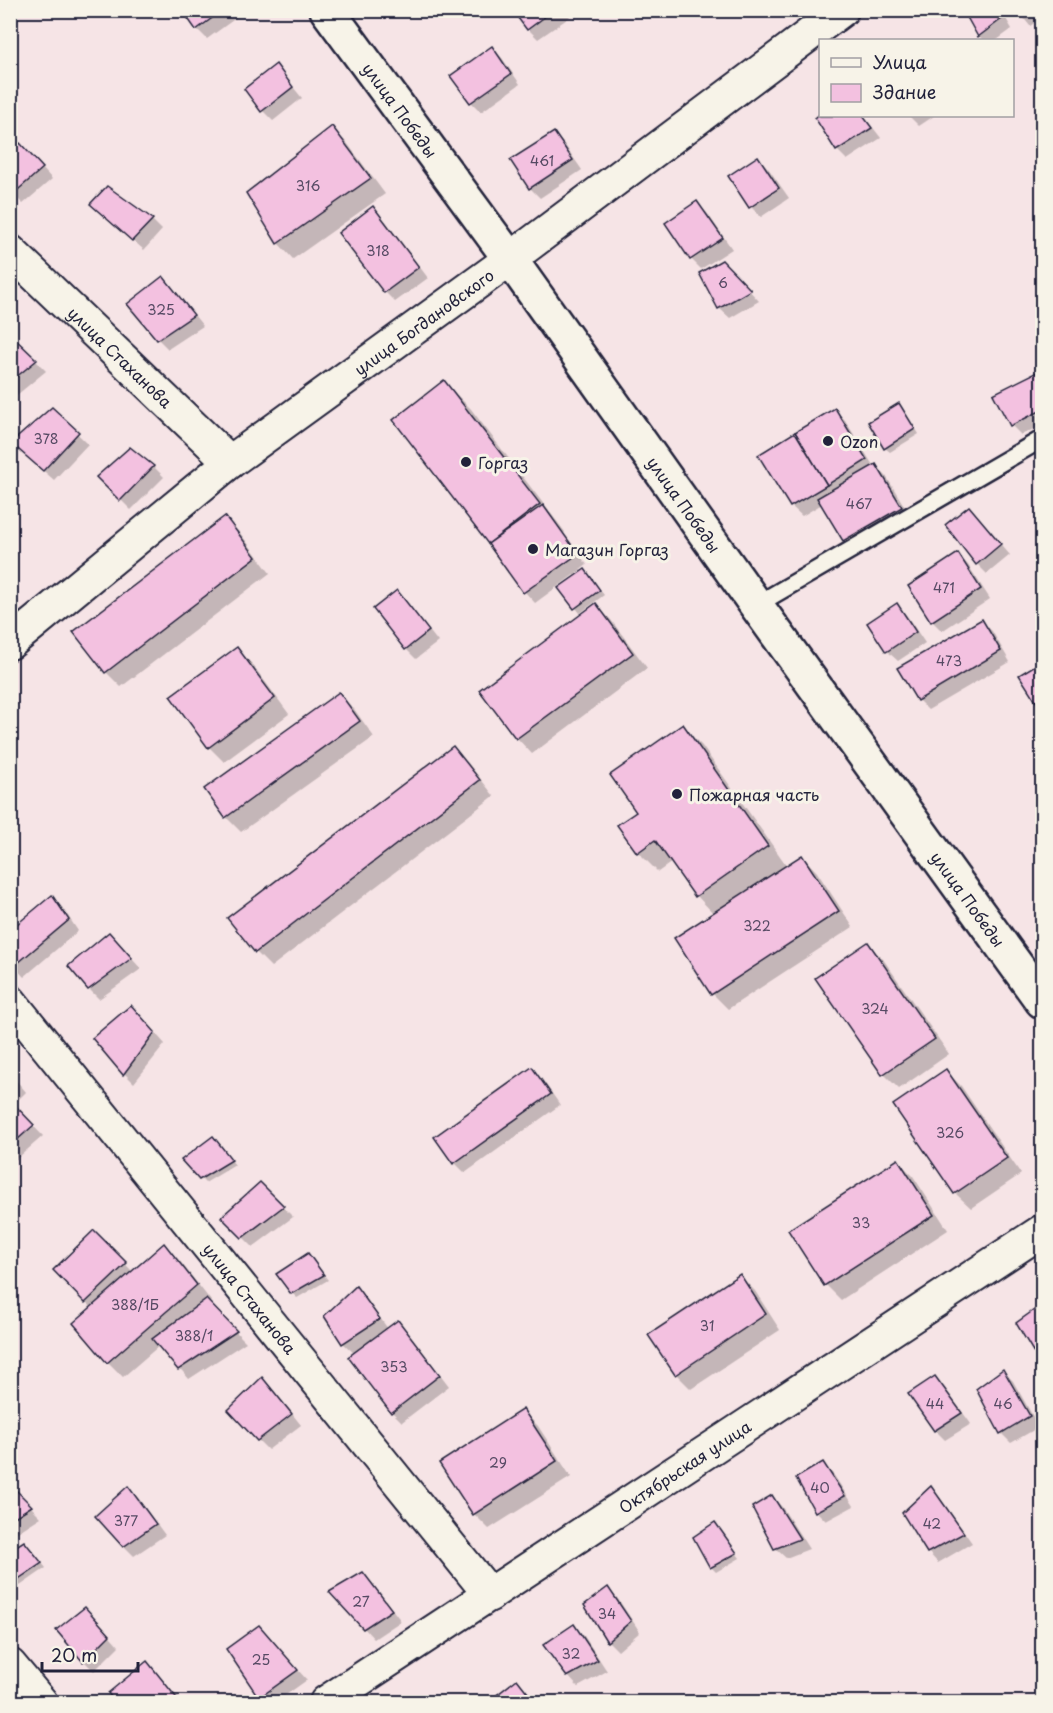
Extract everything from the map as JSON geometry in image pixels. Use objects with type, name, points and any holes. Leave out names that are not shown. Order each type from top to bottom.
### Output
[{"type":"street","name":"улица Победы","points":[[327,10],[510,259],[1042,1001]]},
{"type":"street","name":"улица Богдановского","points":[[10,643],[230,462],[510,259],[842,10]]},
{"type":"street","name":"улица Стаханова","points":[[10,251],[230,462]]},
{"type":"street","name":"улица Стаханова","points":[[10,1000],[490,1595]]},
{"type":"street","name":"Октябрьская улица","points":[[326,1702],[1042,1231]]},
{"type":"street","points":[[10,1665],[41,1702]]},
{"type":"lane","points":[[756,605],[1042,439]]},
{"type":"building","points":[[182,10],[223,10],[196,30]]},
{"type":"building","points":[[512,10],[554,10],[527,30]]},
{"type":"building","points":[[963,10],[999,10],[1003,18],[978,37]]},
{"type":"building","points":[[492,46],[511,74],[470,103],[450,76]]},
{"type":"building","points":[[276,64],[293,87],[261,112],[244,89]]},
{"type":"building","points":[[819,115],[819,117],[864,117],[872,128],[836,151],[815,118]]},
{"type":"building","points":[[332,126],[371,178],[277,244],[246,193]]},
{"type":"building","points":[[554,132],[573,160],[529,189],[510,160]]},
{"type":"building","points":[[20,143],[43,168],[12,195],[10,193],[10,153]]},
{"type":"building","points":[[758,156],[779,188],[749,208],[728,176]]},
{"type":"building","points":[[107,186],[153,219],[132,241],[90,204]]},
{"type":"building","points":[[697,201],[723,238],[690,260],[665,223]]},
{"type":"building","points":[[373,206],[419,267],[384,293],[338,233]]},
{"type":"building","points":[[722,260],[751,290],[718,309],[699,273]]},
{"type":"building","points":[[163,276],[194,315],[157,340],[127,304]]},
{"type":"building","points":[[10,334],[37,360],[10,382]]},
{"type":"building","points":[[1041,370],[1042,410],[1010,426],[993,394]]},
{"type":"building","name":"Горгаз","points":[[444,380],[540,504],[488,544],[393,420]]},
{"type":"building","points":[[899,403],[915,429],[884,449],[868,422]]},
{"type":"building","points":[[52,407],[79,432],[43,471],[11,443]]},
{"type":"building","points":[[835,408],[867,460],[827,485],[795,432]]},
{"type":"building","points":[[795,432],[827,485],[790,507],[758,455]]},
{"type":"building","points":[[130,447],[154,466],[120,501],[96,477]]},
{"type":"building","points":[[876,464],[902,507],[843,541],[817,498]]},
{"type":"building","name":"Магазин Горгаз","points":[[543,505],[578,554],[523,593],[488,544]]},
{"type":"building","points":[[969,506],[1001,544],[976,565],[945,525]]},
{"type":"building","points":[[225,516],[256,557],[105,673],[73,632]]},
{"type":"building","points":[[958,553],[981,589],[931,622],[908,586]]},
{"type":"building","points":[[585,569],[600,590],[574,609],[558,588]]},
{"type":"building","points":[[397,590],[429,631],[405,650],[373,609]]},
{"type":"building","points":[[596,603],[633,653],[516,739],[479,690]]},
{"type":"building","points":[[897,603],[916,632],[886,652],[867,623]]},
{"type":"building","points":[[982,619],[1001,651],[917,701],[897,668]]},
{"type":"building","points":[[237,647],[275,698],[208,748],[170,696]]},
{"type":"building","points":[[1042,661],[1042,711],[1019,675]]},
{"type":"building","points":[[339,692],[360,721],[225,818],[204,789]]},
{"type":"building","name":"Пожарная часть","points":[[683,724],[768,846],[695,897],[655,840],[637,853],[617,825],[636,812],[610,775]]},
{"type":"building","points":[[453,746],[480,780],[255,953],[227,918]]},
{"type":"building","points":[[802,855],[839,911],[711,995],[674,938]]},
{"type":"building","points":[[52,895],[69,920],[12,968],[10,965],[10,930]]},
{"type":"building","points":[[109,932],[132,958],[88,990],[68,966]]},
{"type":"building","points":[[868,942],[935,1039],[882,1075],[815,978]]},
{"type":"building","points":[[131,1005],[155,1032],[123,1075],[92,1038]]},
{"type":"building","points":[[532,1067],[551,1094],[453,1164],[434,1137]]},
{"type":"building","points":[[946,1069],[1007,1158],[954,1194],[893,1105]]},
{"type":"building","points":[[10,1100],[34,1125],[10,1146]]},
{"type":"building","points":[[213,1136],[232,1160],[199,1180],[181,1160]]},
{"type":"building","points":[[898,1159],[934,1215],[824,1286],[788,1230]]},
{"type":"building","points":[[260,1182],[284,1206],[242,1238],[221,1217]]},
{"type":"building","points":[[94,1230],[127,1263],[85,1303],[53,1270]]},
{"type":"building","points":[[164,1243],[197,1285],[107,1363],[73,1323]]},
{"type":"building","points":[[308,1253],[324,1275],[291,1294],[276,1274]]},
{"type":"building","points":[[740,1274],[766,1314],[675,1375],[648,1335]]},
{"type":"building","points":[[356,1286],[380,1319],[342,1344],[324,1316]]},
{"type":"building","points":[[206,1299],[237,1331],[178,1370],[152,1339]]},
{"type":"building","points":[[1041,1305],[1042,1362],[1040,1363],[1016,1323]]},
{"type":"building","points":[[398,1320],[440,1375],[391,1413],[348,1357]]},
{"type":"building","points":[[1003,1369],[1030,1416],[1000,1434],[976,1389]]},
{"type":"building","points":[[935,1376],[962,1413],[934,1431],[908,1394]]},
{"type":"building","points":[[262,1377],[292,1414],[257,1441],[228,1410]]},
{"type":"building","points":[[523,1409],[557,1461],[473,1515],[439,1463]]},
{"type":"building","points":[[823,1462],[845,1496],[815,1512],[796,1478]]},
{"type":"building","points":[[10,1484],[32,1506],[10,1520]]},
{"type":"building","points":[[128,1486],[156,1524],[123,1547],[95,1516]]},
{"type":"building","points":[[931,1486],[964,1533],[927,1553],[902,1513]]},
{"type":"building","points":[[772,1495],[800,1539],[774,1549],[752,1507]]},
{"type":"building","points":[[715,1522],[737,1553],[710,1568],[693,1537]]},
{"type":"building","points":[[24,1541],[42,1563],[14,1582],[10,1576],[10,1550]]},
{"type":"building","points":[[363,1572],[392,1610],[363,1629],[329,1592]]},
{"type":"building","points":[[608,1587],[631,1621],[607,1642],[584,1605]]},
{"type":"building","points":[[85,1607],[110,1635],[83,1662],[56,1630]]},
{"type":"building","points":[[574,1624],[598,1660],[567,1677],[543,1645]]},
{"type":"building","points":[[259,1625],[298,1670],[259,1698],[226,1649]]},
{"type":"building","points":[[147,1661],[180,1702],[115,1702],[108,1693]]},
{"type":"building","points":[[517,1679],[535,1702],[496,1702],[493,1698]]},
{"type":"place","name":"Ozon","points":[[828,441]]},
{"type":"place","name":"Горгаз","points":[[466,462]]},
{"type":"place","name":"Магазин Горгаз","points":[[533,549]]},
{"type":"place","name":"Пожарная часть","points":[[677,794]]}]
